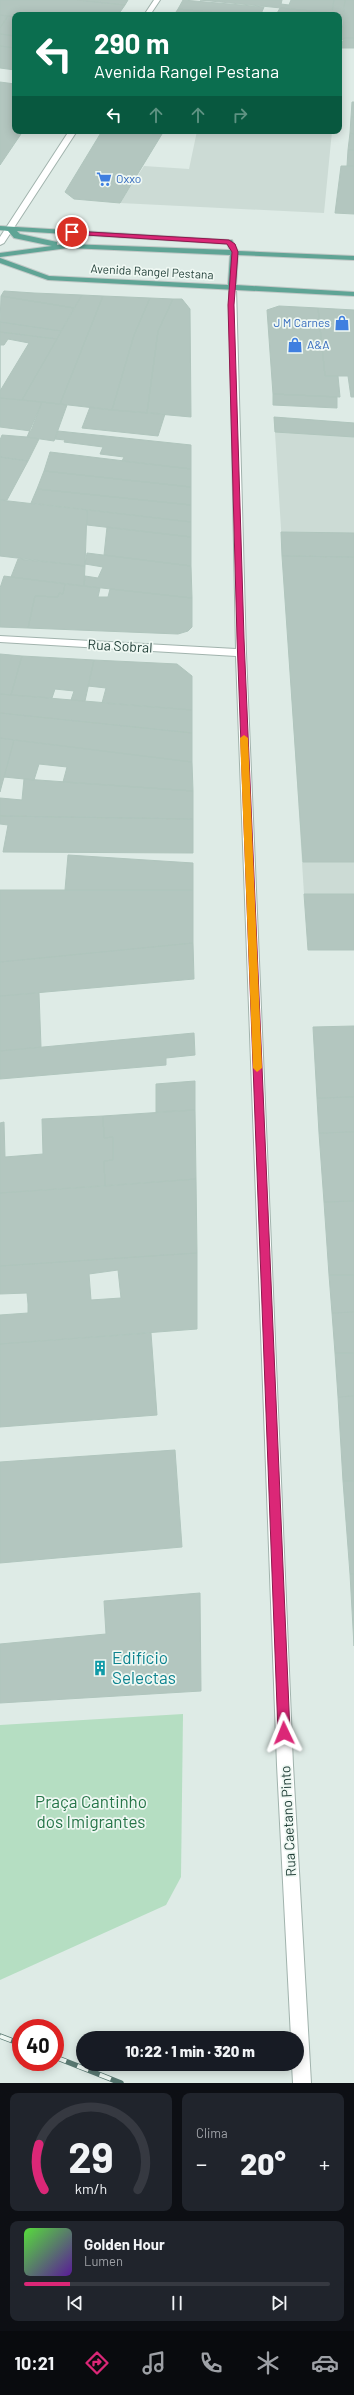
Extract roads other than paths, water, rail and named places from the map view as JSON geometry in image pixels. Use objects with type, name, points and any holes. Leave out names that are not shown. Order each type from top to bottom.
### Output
[{"type":"main road","points":[[0,228],[229,242],[233,246],[235,252]]},
{"type":"main road","points":[[10,228],[16,236],[68,246]]},
{"type":"main road","name":"Avenida Rangel Pestana","points":[[0,255],[68,246],[354,258]]},
{"type":"main road","name":"Rua Caetano Pinto","points":[[232,288],[235,252]]},
{"type":"main road","name":"Avenida Rangel Pestana","points":[[0,260],[48,278],[354,294]]},
{"type":"street","points":[[149,12],[157,0]]},
{"type":"street","points":[[0,243],[71,134]]},
{"type":"street","name":"Rua Caetano Pinto","points":[[232,288],[241,653],[285,1757],[302,2083]]},
{"type":"street","name":"Rua Sobral","points":[[0,639],[241,653]]},
{"type":"railway","points":[[0,2036],[12,2041]]},
{"type":"railway","points":[[64,2061],[121,2083]]},
{"type":"place","name":"Oxxo","points":[[104,179]]},
{"type":"place","name":"J M Carnes","points":[[342,323]]},
{"type":"place","name":"A&A","points":[[295,345]]},
{"type":"place","name":"Edifício Selectas","points":[[100,1668]]},
{"type":"park label","name":"Praça Cantinho dos Imigrantes","points":[[91,1812]]}]
